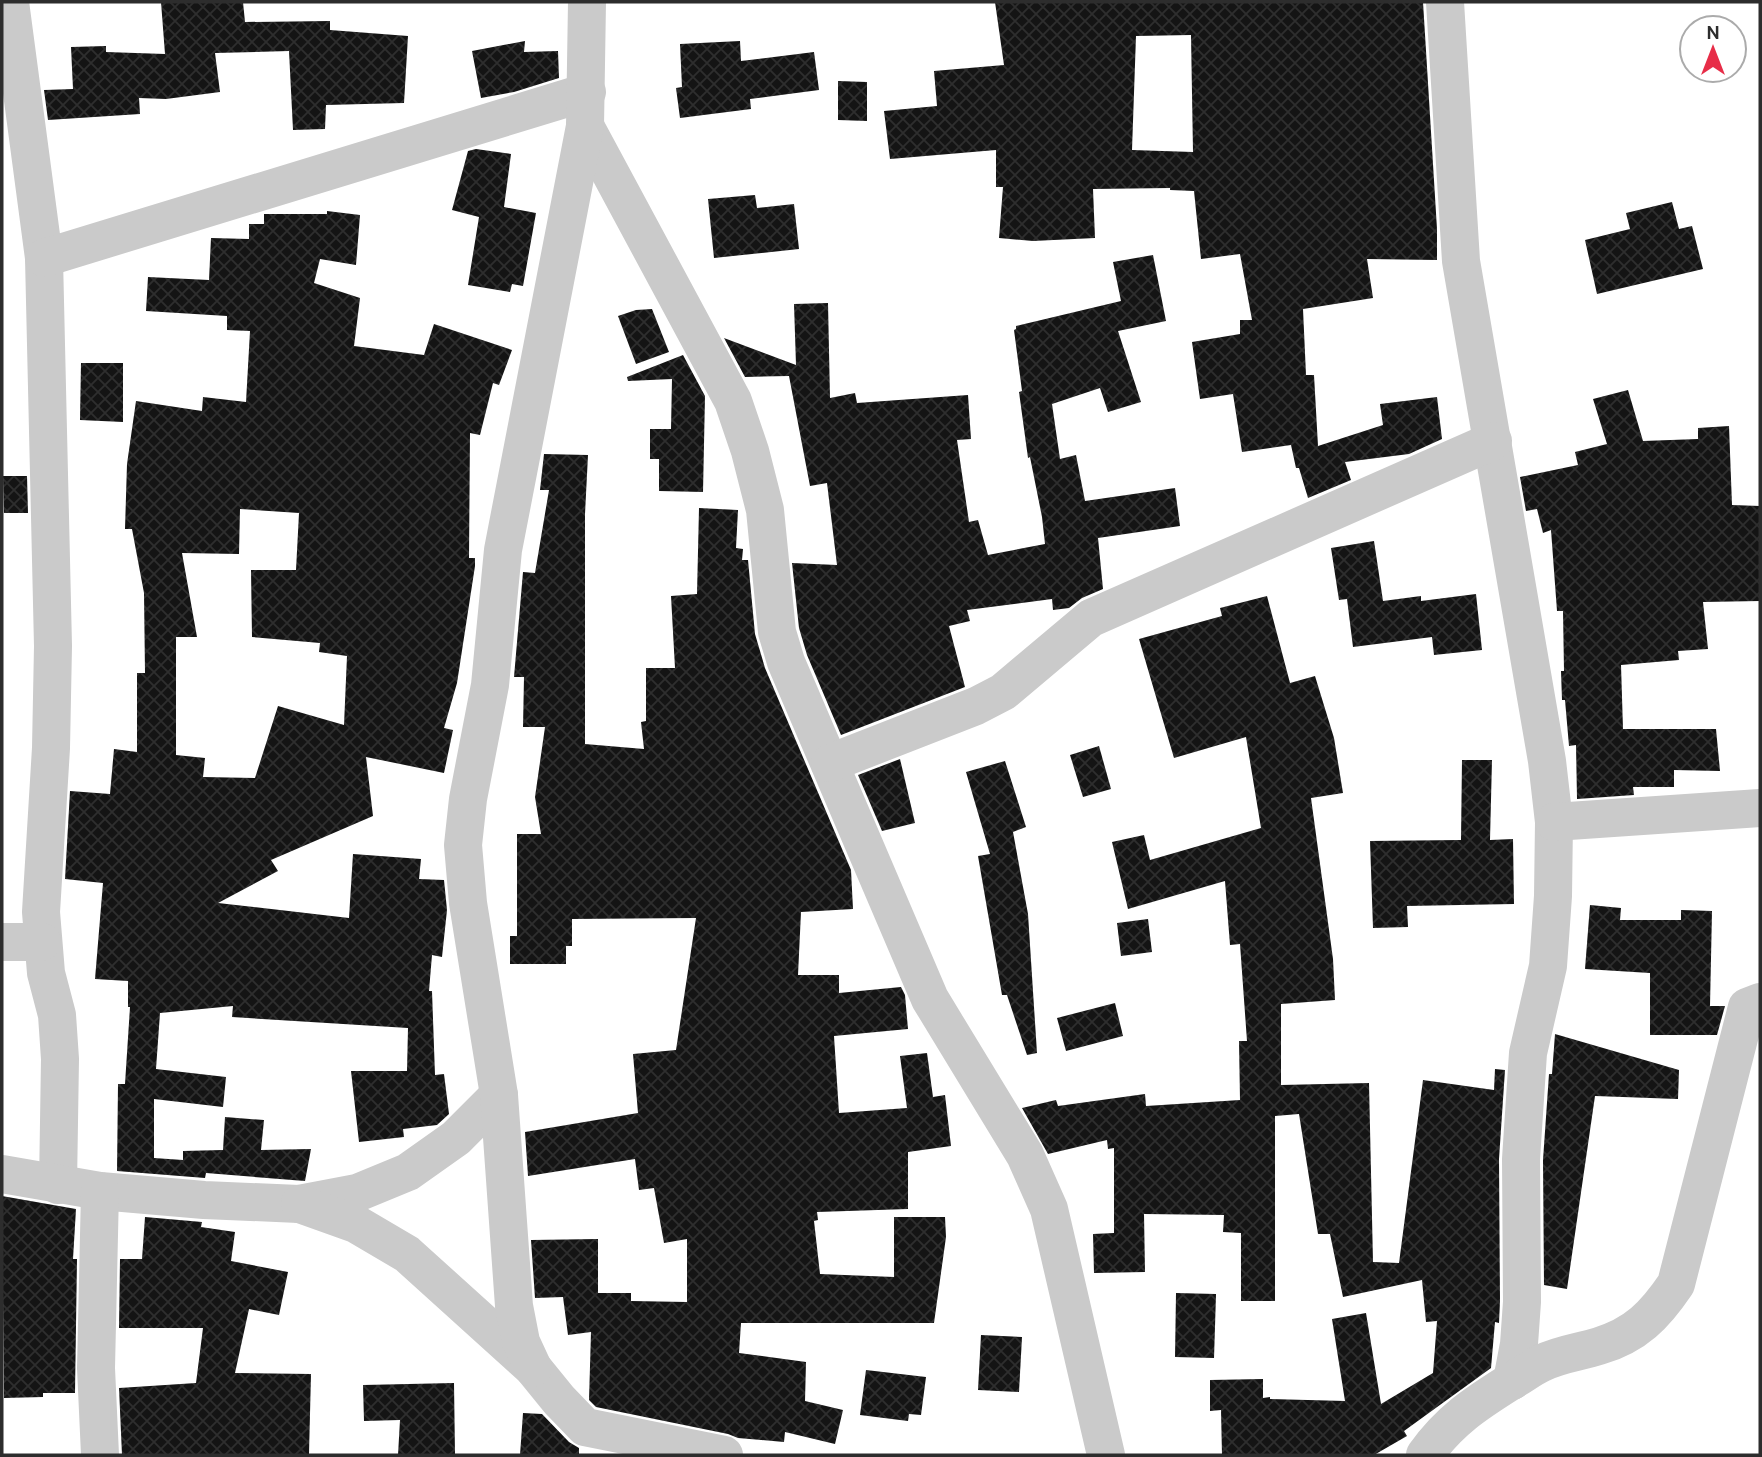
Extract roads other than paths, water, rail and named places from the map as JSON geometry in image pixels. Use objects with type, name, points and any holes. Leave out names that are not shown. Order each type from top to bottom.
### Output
[{"type":"street","points":[[10,2],[44,258],[53,646],[51,748],[41,912],[46,973],[57,1015],[60,1059],[58,1185]]},
{"type":"street","points":[[533,1368],[522,1342],[514,1306],[499,1095],[468,903],[463,845],[468,799],[490,685],[503,550],[586,109],[587,2]]},
{"type":"street","points":[[1445,2],[1461,261],[1547,761],[1554,822],[1548,966],[1528,1053],[1521,1159],[1522,1302],[1519,1344],[1512,1381]]},
{"type":"street","points":[[44,258],[586,109]]},
{"type":"street","points":[[586,109],[733,401],[750,451],[765,510],[777,632],[786,662],[930,999],[1024,1155],[1049,1209],[1106,1455]]},
{"type":"street","points":[[831,763],[976,706],[1003,692],[1091,618],[1493,441]]},
{"type":"street","points":[[1554,822],[1760,808]]},
{"type":"street","points":[[2,942],[43,942]]},
{"type":"street","points":[[1425,1455],[1465,1410],[1542,1363],[1630,1334],[1657,1311],[1676,1284],[1747,1007],[1760,1002]]},
{"type":"street","points":[[2,1174],[100,1191],[204,1200],[299,1204],[357,1192],[408,1171],[456,1139],[499,1095]]},
{"type":"street","points":[[100,1191],[96,1368],[100,1455]]},
{"type":"street","points":[[299,1204],[356,1224],[407,1254],[533,1368],[559,1400],[586,1441],[724,1455]]}]
